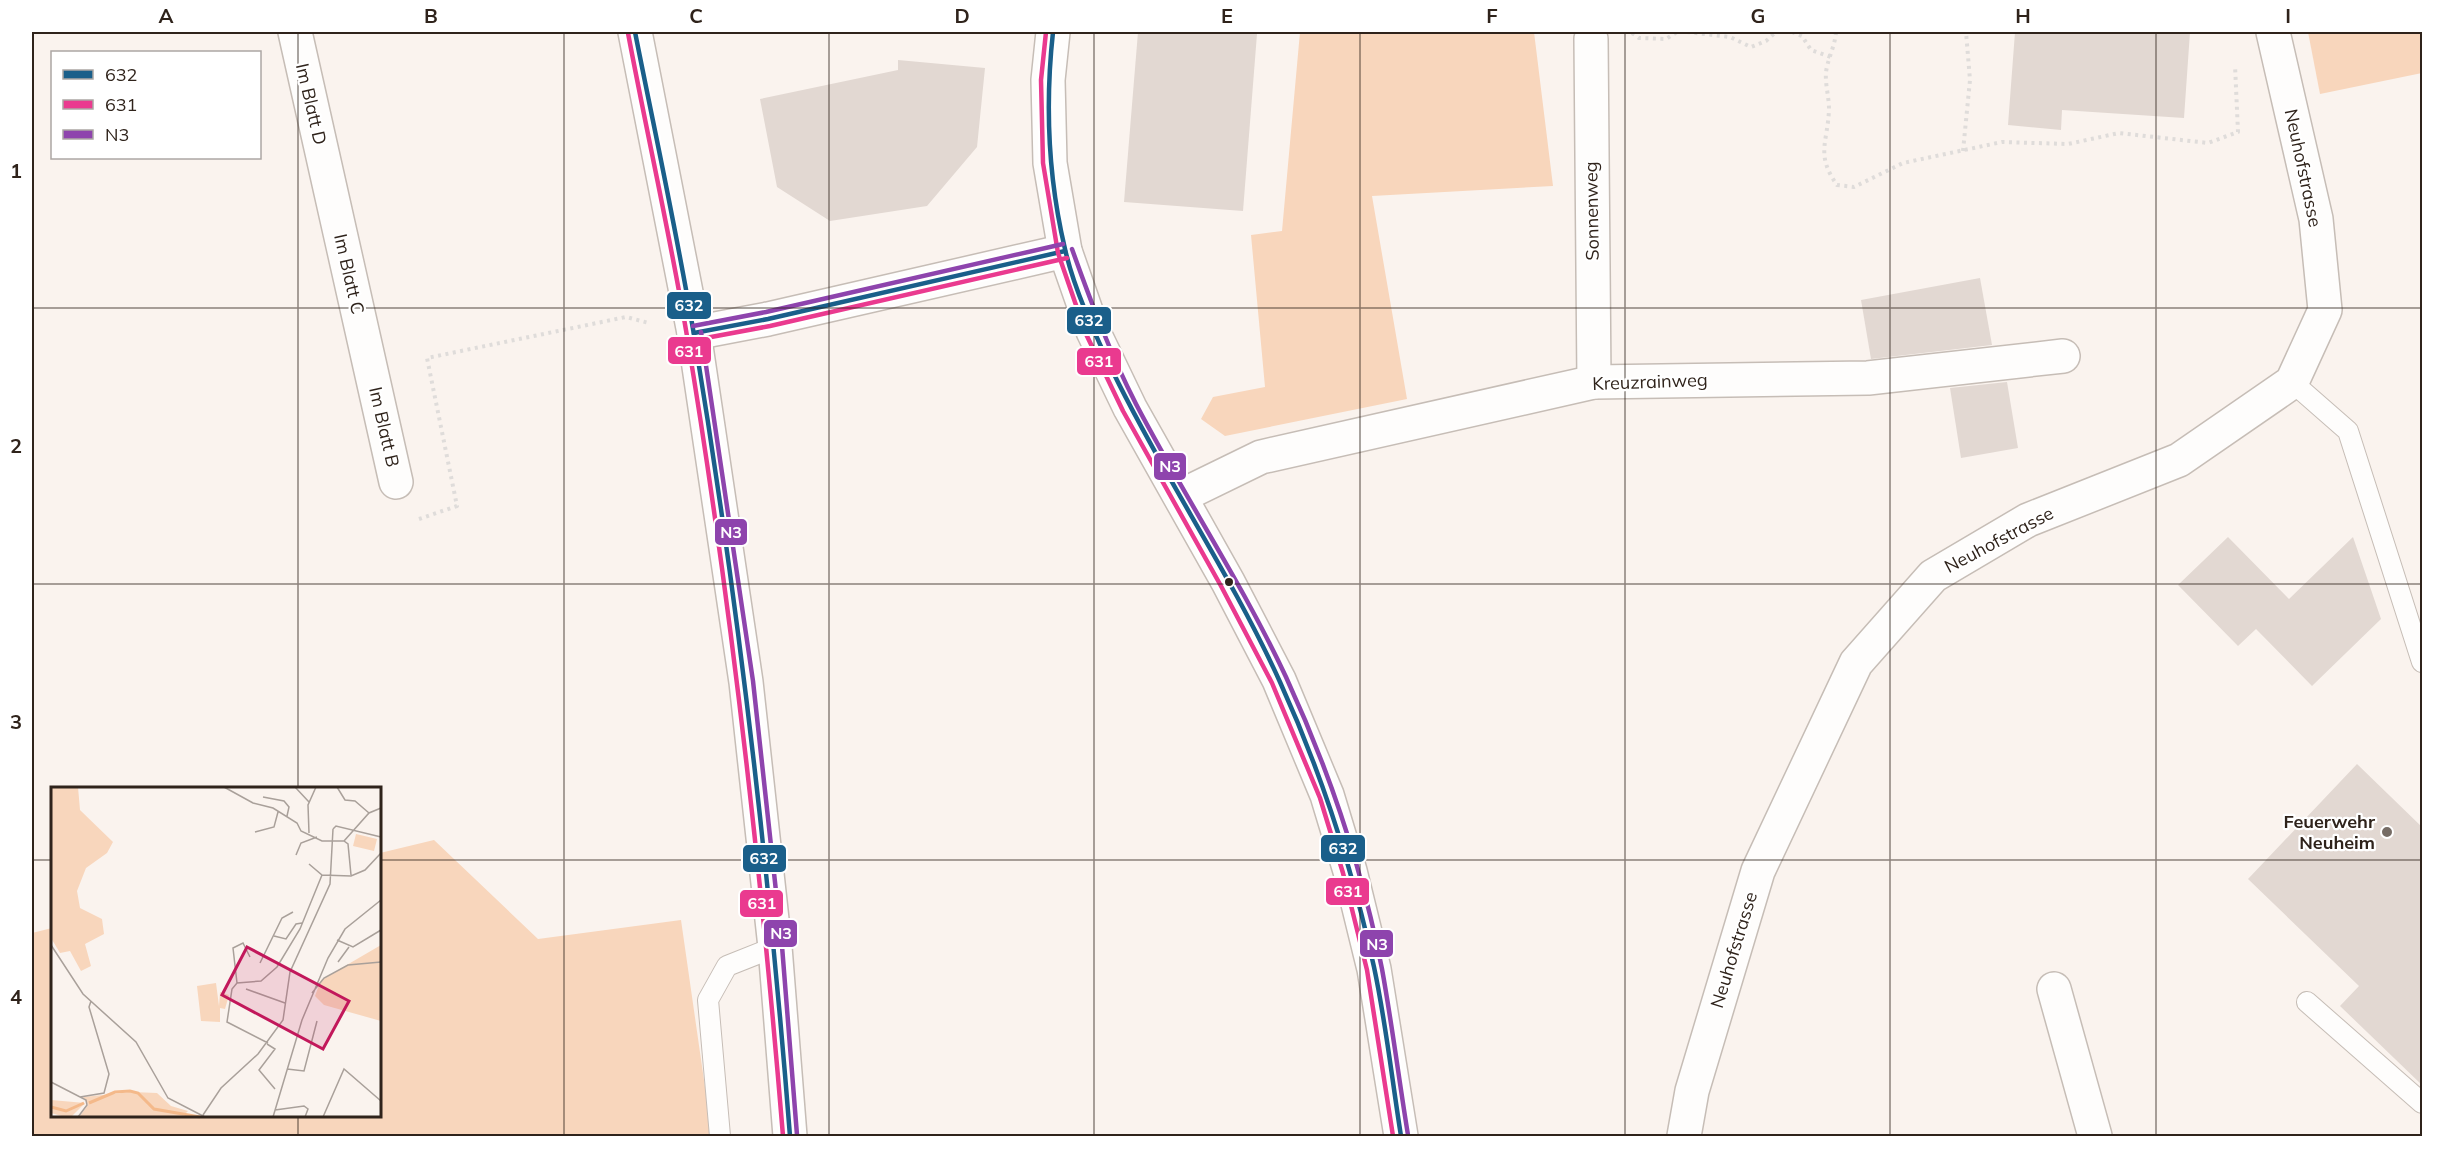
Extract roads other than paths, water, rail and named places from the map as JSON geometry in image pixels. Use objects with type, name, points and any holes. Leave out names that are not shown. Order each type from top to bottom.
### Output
[{"type":"street","name":"Im Blatt D","points":[[295,32],[328,177]]},
{"type":"street","points":[[635,32],[694,333],[746,682],[775,947],[790,1137]]},
{"type":"street","points":[[1053,32],[1048,80],[1050,163],[1065,251],[1097,340],[1130,408],[1181,496],[1279,680],[1327,795],[1350,871],[1374,969],[1401,1137]]},
{"type":"street","name":"Neuhofstrasse","points":[[1684,1137],[1692,1091],[1758,871],[1856,663],[1933,576],[2028,520],[2179,460],[2292,382],[2325,310],[2316,219],[2273,32]]},
{"type":"street","name":"Sonnenweg","points":[[1591,39],[1594,382]]},
{"type":"street","name":"Im Blatt C","points":[[328,177],[371,372]]},
{"type":"street","points":[[694,333],[768,319],[1065,251]]},
{"type":"street","name":"Kreuzrainweg","points":[[1181,496],[1261,457],[1594,382],[1868,378],[2063,356]]},
{"type":"street","name":"Im Blatt B","points":[[371,372],[396,482]]},
{"type":"street","points":[[2054,989],[2095,1137]]},
{"type":"lane","points":[[2292,382],[2349,431],[2422,662]]},
{"type":"lane","points":[[720,1137],[708,1000],[727,966],[775,947]]},
{"type":"lane","points":[[2307,1002],[2422,1103]]},
{"type":"place","name":"Feuerwehr Neuheim","points":[[2387,832]]}]
